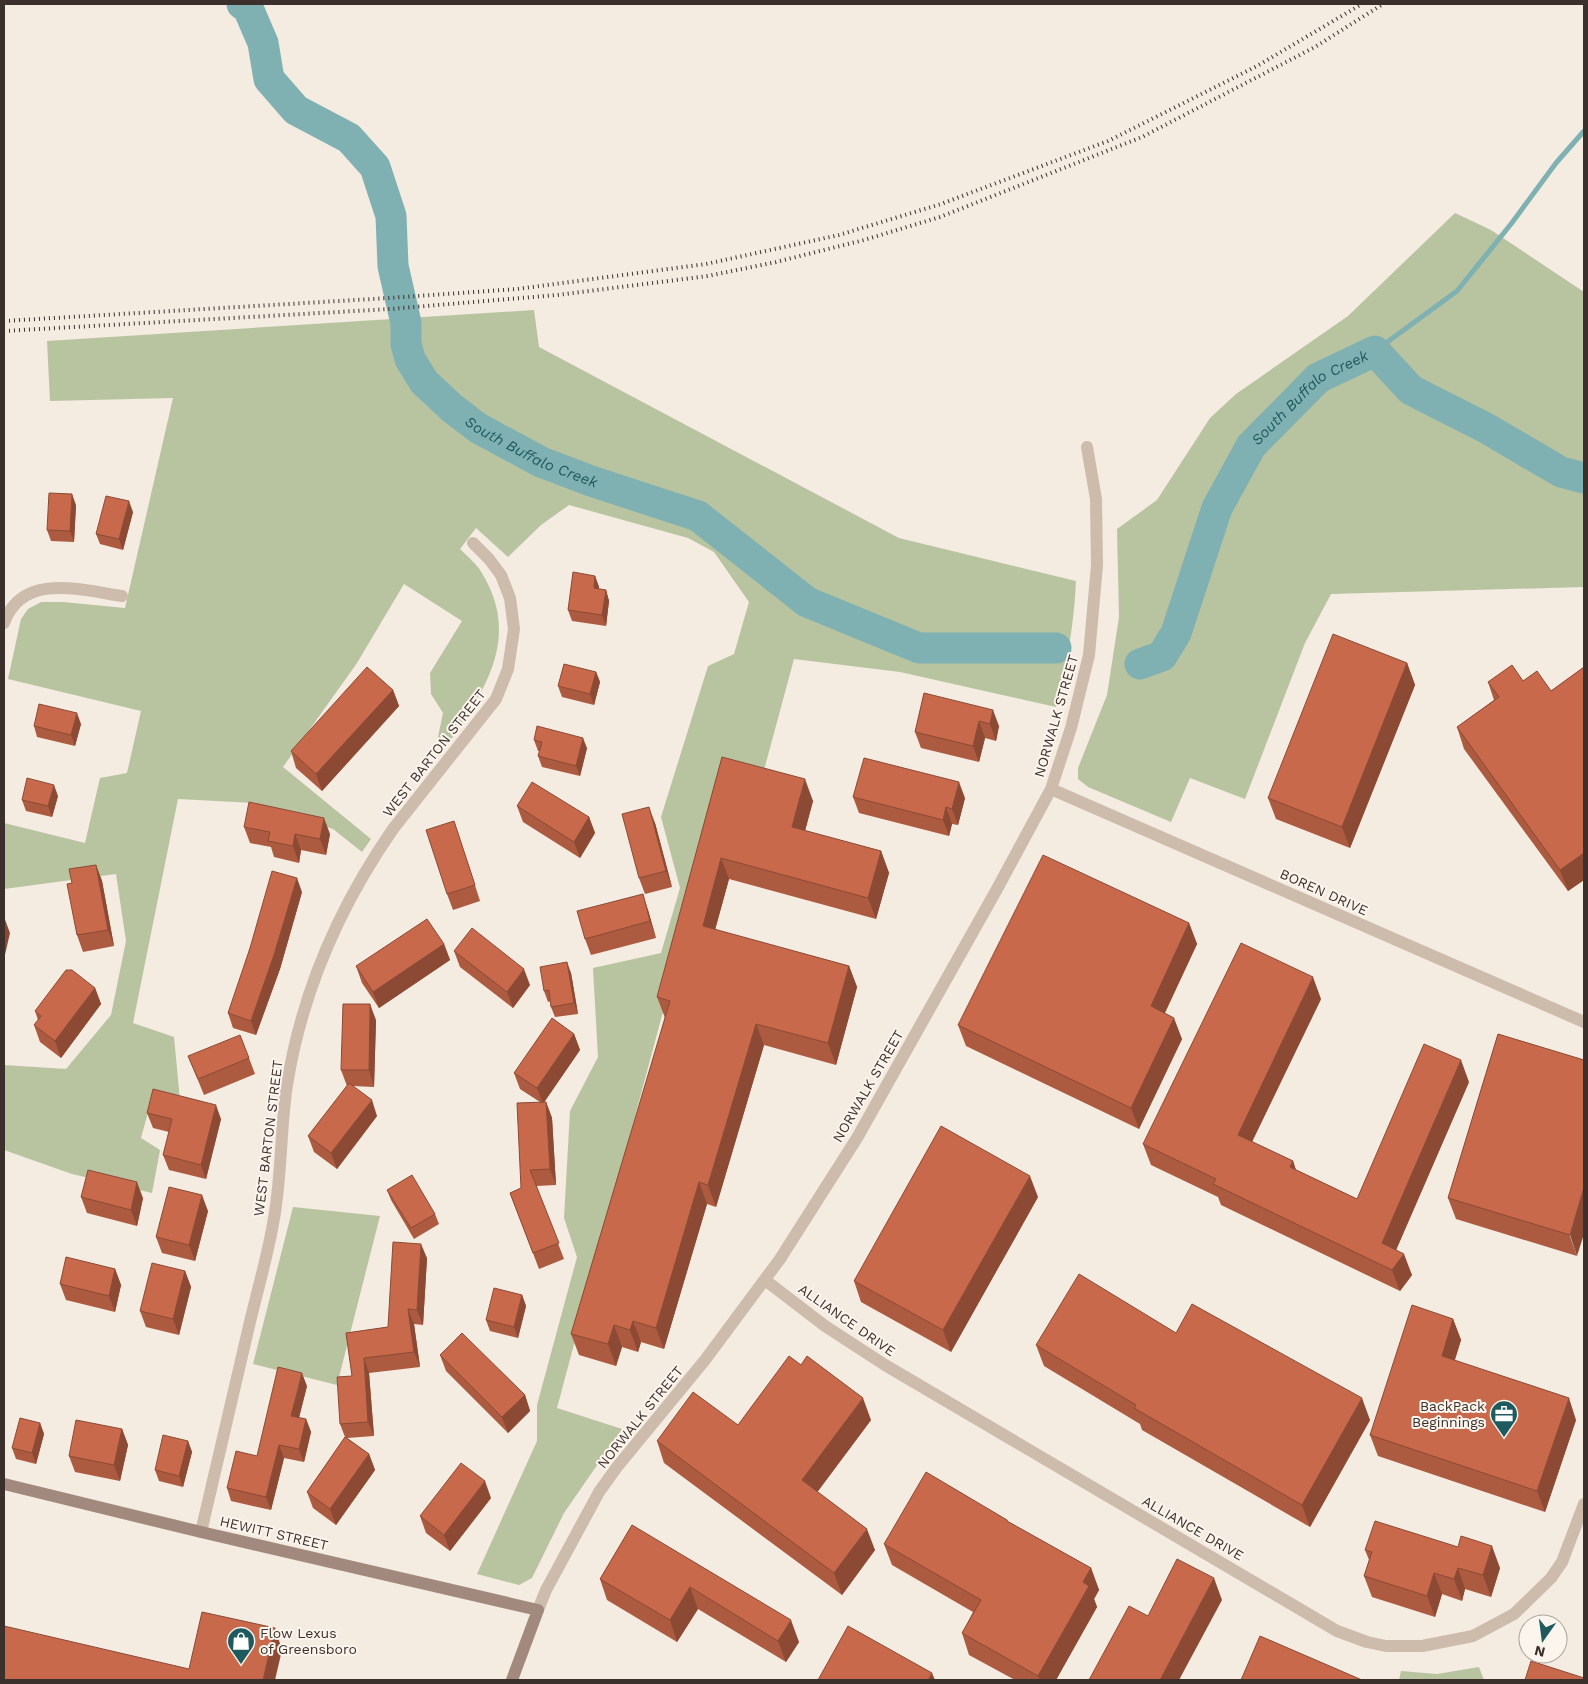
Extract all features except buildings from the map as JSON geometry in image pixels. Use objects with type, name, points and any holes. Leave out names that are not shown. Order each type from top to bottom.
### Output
[{"type":"street","name":"NORWALK STREET","points":[[512,1680],[546,1590],[599,1492],[617,1467],[705,1360],[765,1280],[857,1138],[1051,790],[1071,728],[1089,655],[1097,565],[1096,499],[1087,447]]},
{"type":"street","name":"WEST BARTON STREET","points":[[201,1532],[268,1249],[278,1188],[287,1086],[296,1034],[310,989],[337,922],[380,848],[496,699],[508,668],[514,629],[510,598],[501,575],[473,543]]},
{"type":"street","points":[[4,623],[8,612],[17,601],[31,592],[48,588],[74,588],[122,596]]},
{"type":"street","name":"BOREN DRIVE","points":[[1051,790],[1584,1022]]},
{"type":"street","name":"ALLIANCE DRIVE","points":[[765,1280],[825,1326],[885,1365],[1337,1630],[1367,1642],[1386,1646],[1422,1646],[1473,1636],[1514,1614],[1551,1578],[1562,1562],[1584,1504]]},
{"type":"street","name":"HEWITT STREET","points":[[4,1484],[538,1610]]},
{"type":"green space","points":[[1455,213],[1491,230],[1584,292],[1584,587],[1331,594],[1305,643],[1245,799],[1190,778],[1171,822],[1088,787],[1078,779],[1078,768],[1107,695],[1119,617],[1117,529],[1157,500],[1210,418],[1236,394],[1348,316]]},
{"type":"green space","points":[[534,310],[539,347],[899,538],[1076,581],[1074,613],[1056,707],[900,672],[794,659],[760,785],[695,892],[557,1408],[622,1429],[564,1513],[532,1578],[519,1585],[477,1574],[537,1441],[537,1405],[577,1257],[564,1218],[570,1111],[598,1057],[593,968],[661,953],[680,888],[661,817],[708,666],[734,654],[749,602],[714,552],[688,538],[569,505],[541,525],[508,557],[476,528],[460,549],[481,571],[494,599],[499,621],[498,643],[485,685],[447,745],[438,737],[443,713],[431,694],[430,673],[462,621],[404,584],[357,663],[283,767],[371,839],[362,852],[333,829],[254,803],[178,799],[133,1023],[174,1037],[180,1100],[153,1094],[141,1138],[160,1150],[152,1193],[72,1174],[4,1150],[4,1065],[66,1069],[111,1015],[126,941],[116,874],[4,889],[4,823],[85,843],[100,778],[127,773],[141,711],[8,679],[21,619],[28,609],[41,602],[63,602],[125,608],[173,398],[50,401],[47,341]]},
{"type":"green space","points":[[293,1207],[380,1216],[337,1385],[253,1364]]},
{"type":"green space","points":[[1479,1667],[1484,1680],[1399,1680],[1401,1671],[1437,1674]]},
{"type":"waterway","name":"South Buffalo Creek","points":[[242,4],[248,8],[263,43],[269,79],[296,110],[349,138],[375,167],[391,216],[393,266],[406,323],[406,344],[410,359],[424,382],[452,408],[478,428],[541,462],[591,481],[698,516],[807,602],[919,648],[1056,648]]},
{"type":"waterway","points":[[1375,351],[1457,291],[1511,224],[1556,163],[1584,131]]},
{"type":"waterway","name":"South Buffalo Creek","points":[[1140,664],[1162,656],[1176,633],[1217,508],[1251,446],[1318,378],[1375,351],[1411,390],[1486,428],[1561,472],[1584,478]]},
{"type":"railway","points":[[4,321],[517,289],[706,264],[839,235],[941,204],[1108,141],[1257,66],[1362,4]]},
{"type":"railway","points":[[4,331],[390,309],[557,295],[708,276],[776,262],[864,240],[940,217],[1142,137],[1315,47],[1383,4]]},
{"type":"place","name":"BackPack Beginnings","points":[[1504,1438]]},
{"type":"place","name":"Flow Lexus of Greensboro","points":[[241,1665]]}]
